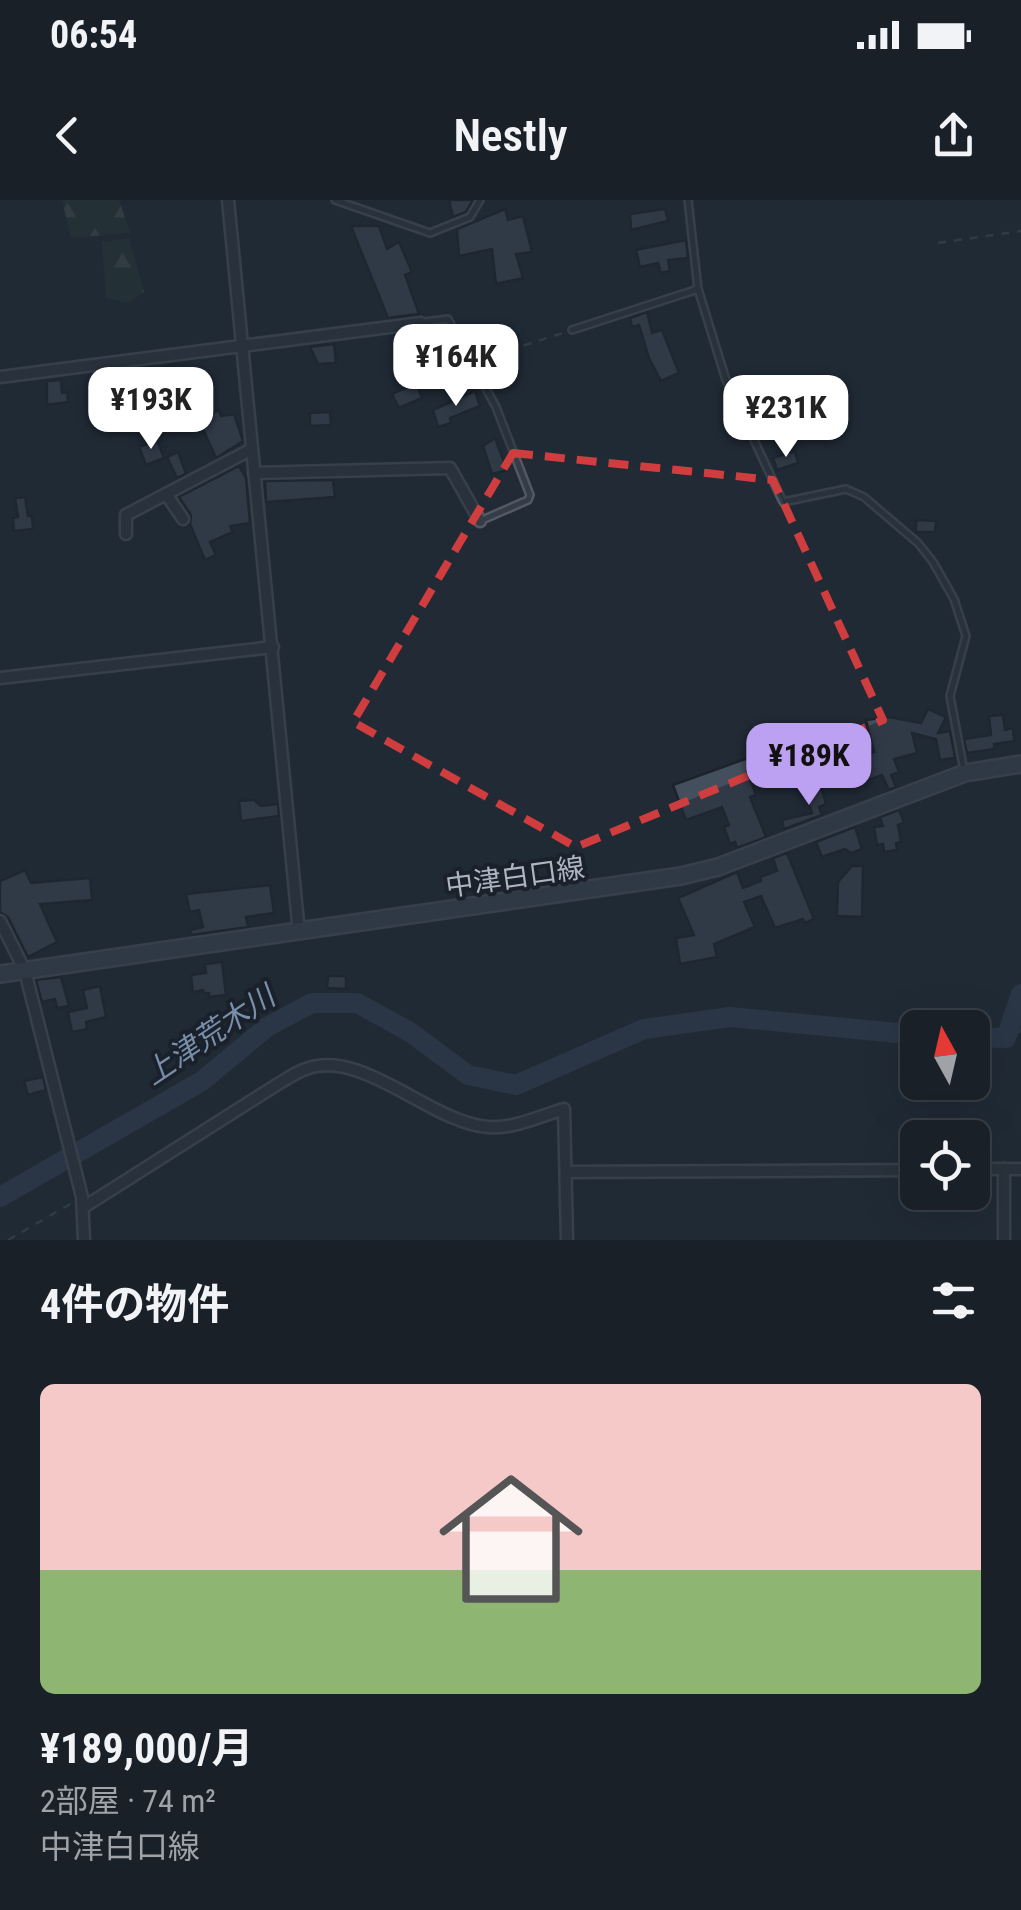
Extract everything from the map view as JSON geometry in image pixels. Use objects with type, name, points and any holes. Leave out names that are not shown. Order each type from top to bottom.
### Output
[{"type":"main road","name":"中津白口線","points":[[0,974],[681,876],[718,867],[965,774],[1021,764]]},
{"type":"street","points":[[228,200],[298,933]]},
{"type":"street","points":[[0,377],[421,323]]},
{"type":"street","points":[[126,534],[126,514],[252,449]]},
{"type":"street","points":[[254,472],[450,468],[480,521]]},
{"type":"street","points":[[166,494],[183,519]]},
{"type":"street","points":[[0,678],[272,647]]},
{"type":"street","points":[[0,921],[25,970],[82,1198],[84,1240]]},
{"type":"street","points":[[82,1198],[307,1068],[331,1066],[384,1083],[465,1123],[513,1125],[564,1109],[567,1240]]},
{"type":"street","points":[[990,1169],[1021,1169]]},
{"type":"street","points":[[1004,1169],[1004,1240]]},
{"type":"street","points":[[568,1172],[900,1170]]},
{"type":"lane","points":[[336,200],[430,232],[470,217],[480,200]]},
{"type":"lane","points":[[688,200],[698,290],[726,380],[783,502],[846,489],[864,497],[918,543],[954,599],[966,636],[950,696],[965,774]]},
{"type":"lane","points":[[572,330],[698,290]]},
{"type":"lane","points":[[421,323],[448,319],[496,407],[530,495],[528,500],[480,521]]},
{"type":"path","points":[[938,243],[1021,231]]},
{"type":"path","points":[[471,362],[572,330]]},
{"type":"path","points":[[8,1240],[82,1198]]},
{"type":"highlighted area","points":[[513,453],[773,480],[883,720],[576,847],[353,722]]},
{"type":"green space","points":[[62,200],[119,200],[130,233],[71,238]]},
{"type":"green space","points":[[129,238],[144,292],[129,303],[106,298],[102,242]]},
{"type":"building","points":[[449,200],[473,200],[466,212],[453,217]]},
{"type":"building","points":[[505,209],[508,220],[523,216],[532,252],[516,254],[523,278],[496,284],[492,249],[459,256],[457,229]]},
{"type":"building","points":[[665,209],[668,221],[631,230],[630,214]]},
{"type":"building","points":[[351,226],[379,226],[387,249],[399,242],[412,272],[405,275],[419,314],[388,318]]},
{"type":"building","points":[[686,240],[688,258],[668,260],[670,271],[661,273],[658,263],[640,267],[636,250]]},
{"type":"building","points":[[647,312],[652,333],[662,330],[679,373],[661,381],[639,325],[632,327],[630,318]]},
{"type":"building","points":[[334,344],[336,363],[318,364],[310,347]]},
{"type":"building","points":[[173,365],[178,399],[168,400],[163,367]]},
{"type":"building","points":[[61,380],[68,402],[47,405],[47,381]]},
{"type":"building","points":[[416,383],[422,398],[399,408],[392,394]]},
{"type":"building","points":[[475,391],[480,406],[438,427],[433,410]]},
{"type":"building","points":[[219,410],[221,416],[234,414],[243,441],[216,458],[199,420]]},
{"type":"building","points":[[330,412],[331,425],[310,426],[310,413]]},
{"type":"building","points":[[495,438],[507,470],[492,474],[483,446]]},
{"type":"building","points":[[157,440],[164,458],[146,465],[139,447]]},
{"type":"building","points":[[795,451],[798,463],[777,470],[773,458]]},
{"type":"building","points":[[178,452],[186,474],[177,478],[167,457]]},
{"type":"building","points":[[239,466],[246,478],[250,523],[230,526],[233,532],[210,542],[216,555],[205,560],[190,524],[191,515],[179,497]]},
{"type":"building","points":[[333,480],[335,497],[266,502],[265,481]]},
{"type":"building","points":[[25,497],[33,529],[14,531],[13,518],[18,517],[15,498]]},
{"type":"building","points":[[916,520],[936,521],[935,532],[916,532]]},
{"type":"building","points":[[928,709],[946,717],[938,733],[950,731],[955,758],[940,760],[936,739],[912,733],[917,753],[894,759],[899,772],[891,775],[896,787],[889,790],[882,775],[852,783],[849,775],[869,768],[865,755],[874,752],[866,720],[889,717],[921,723]]},
{"type":"building","points":[[1003,715],[1005,730],[1013,728],[1014,741],[967,753],[964,739],[991,735],[989,716]]},
{"type":"building","points":[[766,747],[772,759],[747,771],[756,795],[750,797],[766,837],[737,848],[735,842],[730,844],[724,827],[729,825],[722,807],[686,820],[673,785],[748,758]]},
{"type":"building","points":[[821,787],[826,804],[819,807],[822,815],[784,829],[782,820],[812,813],[805,791]]},
{"type":"building","points":[[254,800],[261,806],[278,804],[279,816],[241,821],[239,801]]},
{"type":"building","points":[[899,810],[904,822],[898,825],[901,842],[896,843],[897,850],[884,852],[883,844],[877,845],[874,827],[883,826],[880,817]]},
{"type":"building","points":[[855,827],[862,849],[851,853],[845,849],[822,857],[816,842]]},
{"type":"building","points":[[787,853],[814,919],[775,928],[761,896],[744,902],[755,927],[714,944],[717,957],[680,964],[676,938],[694,935],[678,898],[737,872],[743,888],[761,881],[760,877],[777,871],[773,858]]},
{"type":"building","points":[[852,866],[863,866],[862,917],[837,916],[838,882]]},
{"type":"building","points":[[25,870],[31,883],[90,878],[92,900],[40,904],[57,942],[28,957],[8,917],[0,912],[0,881]]},
{"type":"building","points":[[270,885],[274,913],[246,917],[248,927],[191,935],[190,930],[203,927],[199,910],[190,912],[186,894]]},
{"type":"building","points":[[222,962],[226,995],[209,997],[203,990],[193,992],[191,975],[206,973],[205,964]]},
{"type":"building","points":[[328,976],[346,976],[346,989],[327,988]]},
{"type":"building","points":[[61,977],[69,1006],[57,1008],[55,999],[42,1002],[36,980]]},
{"type":"building","points":[[100,986],[106,1017],[86,1022],[87,1029],[72,1032],[68,1012],[87,1008],[83,990]]},
{"type":"building","points":[[43,1077],[46,1090],[28,1095],[24,1081]]},
{"type":"waterway","name":"上津荒木川","points":[[990,1038],[1006,1038],[1021,994]]},
{"type":"waterway","name":"上津荒木川","points":[[0,1197],[202,1081],[267,1027],[312,1003],[357,1003],[410,1032],[468,1075],[516,1085],[644,1029],[730,1017],[900,1033]]},
{"type":"waterway","points":[[1006,1038],[1021,1030]]}]
